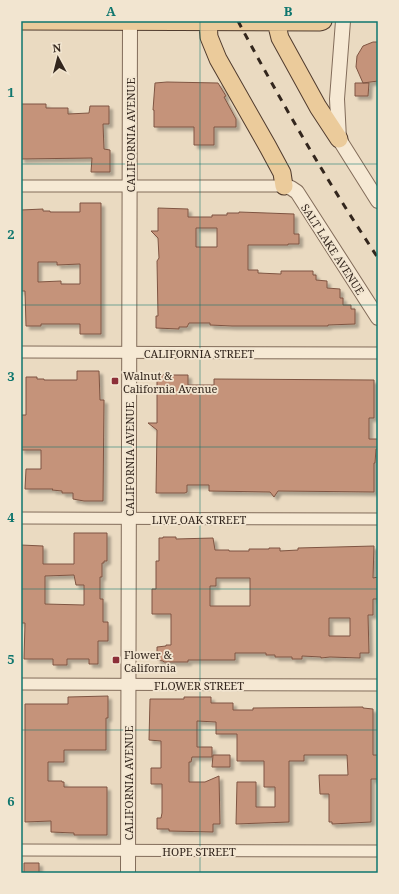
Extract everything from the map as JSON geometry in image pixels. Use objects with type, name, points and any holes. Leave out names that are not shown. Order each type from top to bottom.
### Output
[{"type":"main road","points":[[21,21],[324,21]]},
{"type":"main road","points":[[208,22],[209,38],[218,59],[282,173],[284,186]]},
{"type":"main road","points":[[276,22],[280,38],[295,66],[318,107],[339,139]]},
{"type":"street","points":[[343,21],[337,99],[339,139],[378,202]]},
{"type":"street","name":"CALIFORNIA AVENUE","points":[[128,873],[130,22]]},
{"type":"street","points":[[21,186],[284,186]]},
{"type":"street","name":"SALT LAKE AVENUE","points":[[284,186],[297,192],[378,318]]},
{"type":"street","name":"CALIFORNIA STREET","points":[[21,352],[378,353]]},
{"type":"street","name":"LIVE OAK STREET","points":[[21,518],[378,519]]},
{"type":"street","name":"FLOWER STREET","points":[[21,684],[378,685]]},
{"type":"street","name":"HOPE STREET","points":[[21,850],[378,851]]},
{"type":"building","points":[[373,42],[378,42],[378,81],[363,83],[356,67],[357,56],[363,46]]},
{"type":"building","points":[[155,83],[218,83],[226,96],[224,97],[236,119],[236,127],[214,127],[214,145],[194,145],[194,127],[154,127],[153,110]]},
{"type":"building","points":[[355,83],[369,83],[368,96],[355,96]]},
{"type":"building","points":[[21,104],[46,104],[46,108],[68,108],[68,114],[89,113],[90,106],[109,106],[109,124],[103,124],[104,149],[110,150],[110,172],[91,172],[92,158],[21,159]]},
{"type":"building","points":[[80,203],[101,203],[101,334],[80,334],[80,324],[41,324],[41,326],[26,326],[25,291],[21,291],[21,210],[43,209],[43,211],[50,212],[80,212]],"holes":[[[38,262],[57,262],[57,265],[80,264],[80,284],[61,284],[61,281],[38,282]]]},
{"type":"building","points":[[158,208],[188,209],[188,217],[212,217],[212,215],[227,215],[227,213],[239,212],[294,214],[294,234],[299,234],[299,244],[248,245],[248,270],[258,270],[258,273],[281,274],[281,271],[313,271],[313,275],[316,275],[316,280],[327,281],[327,288],[340,289],[340,298],[343,298],[343,305],[351,305],[351,309],[355,309],[355,324],[328,326],[232,326],[210,325],[210,323],[189,323],[187,327],[179,327],[179,329],[156,328],[156,316],[158,316],[158,238],[151,231],[158,231]],"holes":[[[196,228],[217,228],[217,247],[196,247]]]},
{"type":"building","points":[[77,371],[99,371],[100,400],[104,400],[103,501],[84,501],[73,499],[73,493],[62,493],[62,491],[52,490],[53,489],[25,489],[26,469],[41,469],[41,450],[21,450],[21,415],[26,415],[26,377],[37,377],[37,379],[44,380],[77,380]]},
{"type":"building","points":[[157,375],[188,375],[188,385],[214,385],[214,379],[374,380],[374,418],[369,418],[369,439],[378,439],[378,449],[376,449],[374,463],[374,492],[278,491],[274,497],[270,492],[209,491],[209,485],[187,485],[187,492],[185,493],[156,493],[157,430],[148,423],[157,423]]},
{"type":"building","points":[[74,533],[107,533],[107,561],[102,563],[102,577],[100,577],[100,599],[103,599],[103,622],[108,622],[108,641],[98,641],[98,664],[89,664],[89,659],[67,659],[67,665],[53,665],[53,659],[24,659],[25,623],[21,623],[21,545],[43,546],[43,564],[74,564]],"holes":[[[74,575],[76,585],[84,585],[84,605],[45,604],[45,576]]]},
{"type":"building","points":[[159,538],[213,538],[215,550],[229,551],[280,548],[280,551],[298,550],[298,548],[374,546],[373,578],[378,577],[378,599],[373,599],[373,615],[368,615],[369,653],[360,653],[360,658],[321,658],[302,656],[302,659],[292,659],[292,657],[275,657],[275,655],[266,655],[266,653],[235,653],[235,660],[188,660],[188,662],[164,662],[157,660],[157,647],[171,645],[171,614],[152,614],[152,589],[156,589],[156,561],[159,561]],"holes":[[[216,578],[250,578],[250,606],[210,606],[210,586],[216,586]],[[329,618],[350,618],[350,636],[329,636]]]},
{"type":"building","points":[[108,696],[106,750],[64,750],[64,762],[48,762],[48,781],[62,781],[64,782],[64,787],[107,787],[107,835],[74,835],[74,833],[51,832],[51,821],[25,822],[25,704],[68,704],[68,697]]},
{"type":"building","points":[[184,697],[211,697],[211,703],[233,703],[233,710],[253,710],[253,708],[363,707],[373,709],[373,755],[378,755],[378,779],[371,779],[371,822],[332,824],[332,822],[329,822],[329,794],[320,794],[319,775],[348,775],[347,755],[304,755],[304,761],[289,761],[289,822],[236,824],[237,782],[256,782],[256,807],[275,807],[275,787],[264,787],[264,761],[237,761],[237,734],[216,734],[216,722],[197,721],[197,747],[212,747],[212,757],[192,757],[191,762],[189,762],[189,782],[205,782],[219,776],[220,824],[213,824],[213,832],[169,831],[169,829],[157,829],[157,818],[161,818],[162,813],[162,784],[151,784],[151,768],[161,768],[161,741],[149,740],[150,699],[184,699]]},
{"type":"building","points":[[213,755],[230,755],[230,767],[212,767]]},
{"type":"building","points":[[24,863],[39,863],[39,873],[24,873]]},
{"type":"railway","points":[[238,21],[305,141],[378,258]]},
{"type":"place","name":"Walnut & California Avenue","points":[[115,381]]},
{"type":"place","name":"Flower & California","points":[[116,660]]}]
